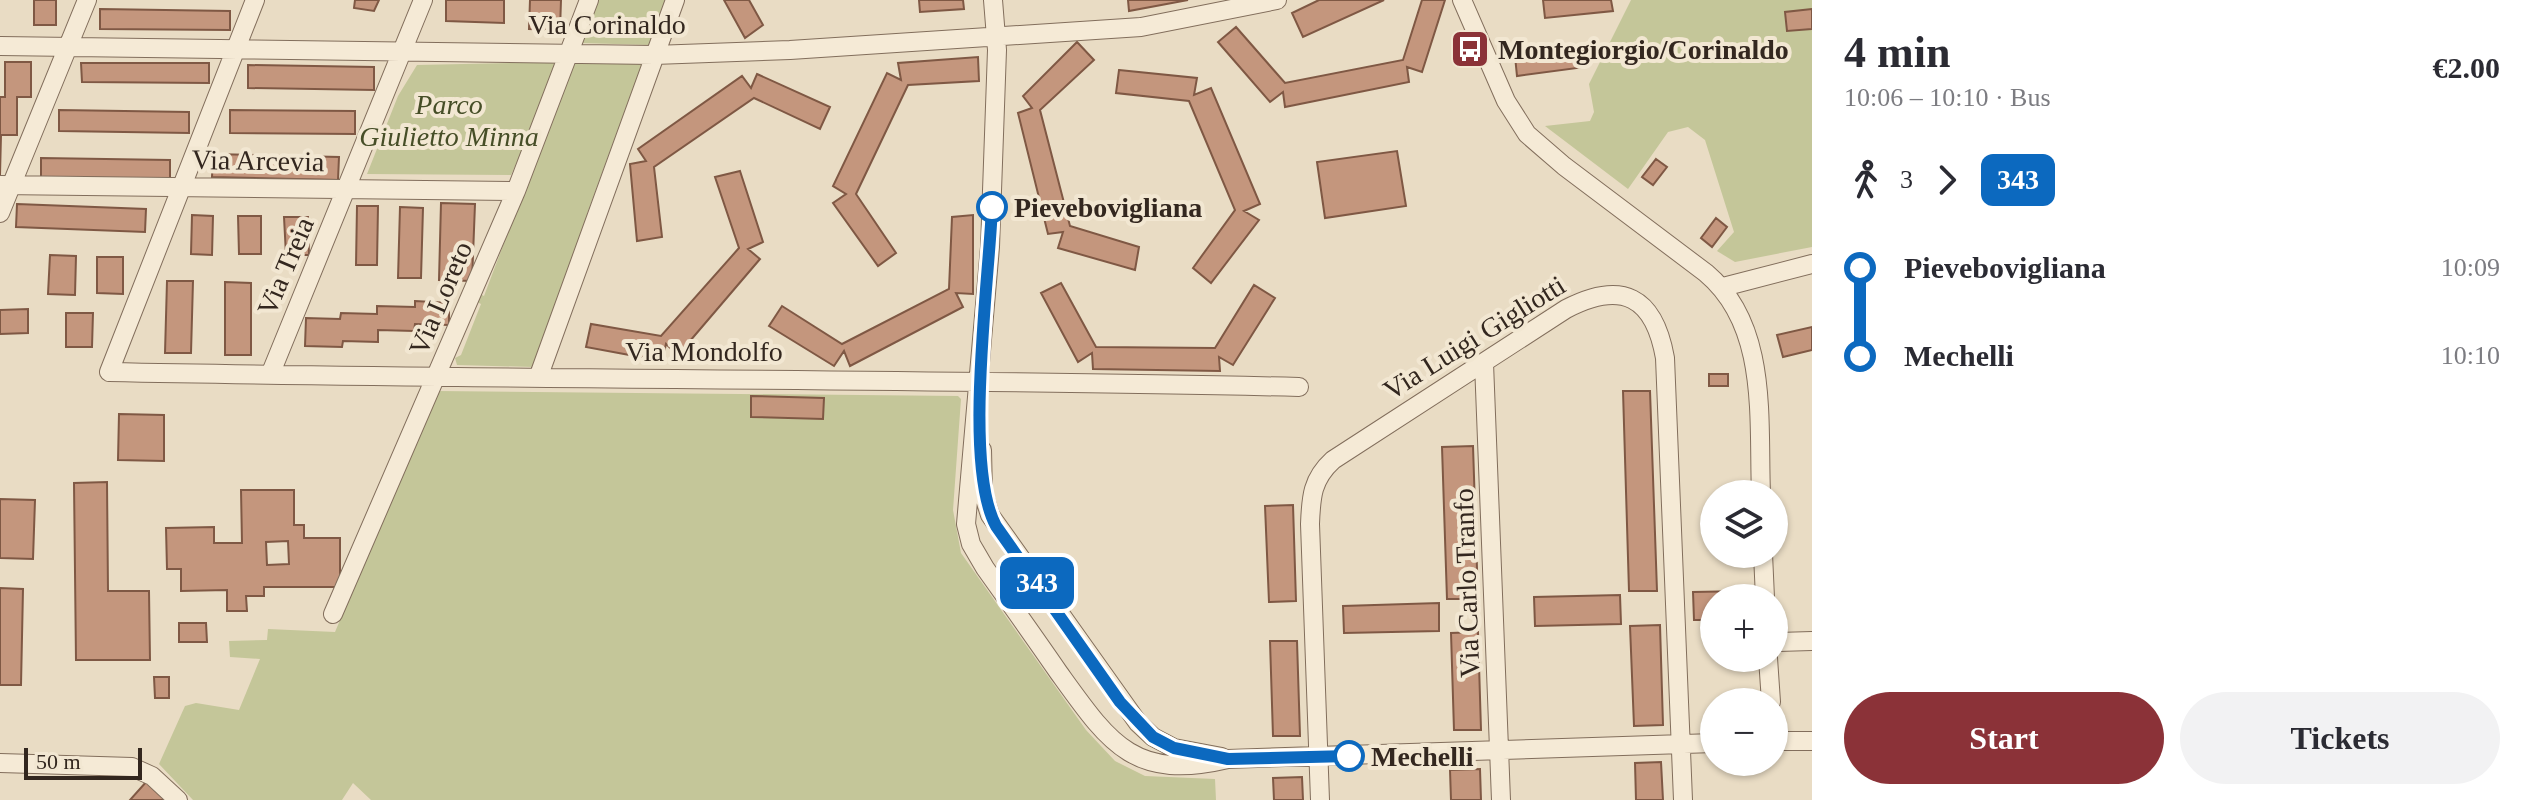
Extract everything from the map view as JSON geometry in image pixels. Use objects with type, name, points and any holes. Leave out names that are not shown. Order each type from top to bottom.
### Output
[{"type":"street","points":[[0,213],[6,186],[87,0]]},
{"type":"street","points":[[179,187],[255,0]]},
{"type":"street","name":"Via Treia","points":[[270,375],[423,0]]},
{"type":"street","name":"Via Loreto","points":[[333,614],[438,378],[516,191],[589,0]]},
{"type":"street","points":[[538,378],[675,0]]},
{"type":"street","points":[[993,0],[996,34],[990,247],[981,380],[966,524],[971,544],[985,568],[1107,737],[1129,753],[1167,766],[1186,768],[1228,759],[1700,743]]},
{"type":"street","points":[[996,34],[1141,27],[1277,0]]},
{"type":"street","points":[[1462,0],[1506,101],[1527,134],[1723,287],[1742,320],[1757,375],[1761,480]]},
{"type":"street","name":"Via Corinaldo","points":[[0,46],[654,55],[996,34]]},
{"type":"street","name":"Via Arcevia","points":[[6,186],[516,191]]},
{"type":"street","name":"Via Mondolfo","points":[[179,187],[109,372],[438,378],[981,380],[1299,387]]},
{"type":"street","points":[[1723,287],[1812,264]]},
{"type":"street","name":"Via Luigi Gigliotti","points":[[1320,800],[1310,524],[1311,493],[1317,478],[1333,460],[1566,309],[1599,295],[1630,298],[1654,319],[1661,340],[1668,386],[1683,800]]},
{"type":"street","name":"Via Carlo Tranfo","points":[[1484,363],[1501,800]]},
{"type":"street","points":[[981,380],[983,493],[996,526],[1120,702],[1146,732],[1174,748],[1228,759]]},
{"type":"street","points":[[1788,642],[1812,641]]},
{"type":"street","points":[[1788,741],[1812,741]]},
{"type":"street","points":[[0,763],[132,767],[152,776],[178,800]]},
{"type":"green space","points":[[599,0],[665,0],[651,45],[580,43]]},
{"type":"green space","points":[[1631,0],[1812,0],[1812,247],[1735,262],[1717,251],[1734,232],[1705,140],[1688,127],[1668,132],[1628,189],[1545,126],[1590,121],[1594,112],[1589,84]]},
{"type":"green space","name":"Parco Giulietto Minna","points":[[557,62],[559,69],[511,175],[367,174],[398,96],[417,65]]},
{"type":"green space","points":[[572,63],[642,64],[640,81],[636,80],[587,214],[591,216],[588,224],[584,224],[534,367],[457,365],[455,358],[461,355],[481,304],[477,302],[480,294],[484,296]]},
{"type":"green space","points":[[437,391],[958,396],[961,399],[953,510],[961,553],[1086,730],[1115,761],[1145,776],[1215,779],[1216,800],[371,800],[353,783],[342,800],[193,800],[159,764],[185,706],[196,703],[239,710],[260,659],[230,657],[229,641],[267,640],[268,629],[335,632]]},
{"type":"building","points":[[34,0],[56,0],[56,25],[34,25]]},
{"type":"building","points":[[355,0],[379,0],[374,11],[354,8]]},
{"type":"building","points":[[446,0],[504,0],[504,23],[446,21]]},
{"type":"building","points":[[530,0],[561,0],[560,30],[529,29]]},
{"type":"building","points":[[724,0],[749,0],[763,25],[745,38]]},
{"type":"building","points":[[919,0],[963,0],[964,9],[920,12]]},
{"type":"building","points":[[1128,0],[1188,0],[1129,11]]},
{"type":"building","points":[[1319,0],[1384,0],[1303,37],[1292,13]]},
{"type":"building","points":[[1422,0],[1445,0],[1422,72],[1407,67],[1409,82],[1285,107],[1283,92],[1270,102],[1218,42],[1236,27],[1285,83],[1403,60]]},
{"type":"building","points":[[1543,0],[1611,0],[1613,11],[1545,18]]},
{"type":"building","points":[[100,9],[230,11],[230,30],[100,29]]},
{"type":"building","points":[[1812,9],[1812,29],[1787,31],[1785,12]]},
{"type":"building","points":[[1077,42],[1094,60],[1040,110],[1070,226],[1139,247],[1135,270],[1058,248],[1063,232],[1048,234],[1018,113],[1032,108],[1023,96]]},
{"type":"building","points":[[1583,48],[1585,67],[1517,76],[1515,56]]},
{"type":"building","points":[[978,57],[979,81],[908,85],[856,194],[896,253],[878,266],[833,203],[846,194],[833,186],[887,73],[901,80],[898,63]]},
{"type":"building","points":[[5,62],[31,62],[31,97],[17,97],[17,135],[1,135],[0,175],[0,97],[5,97]]},
{"type":"building","points":[[81,63],[209,63],[209,83],[82,82]]},
{"type":"building","points":[[248,65],[374,67],[374,90],[248,88]]},
{"type":"building","points":[[1119,70],[1197,78],[1194,95],[1211,88],[1260,204],[1244,211],[1259,220],[1211,283],[1193,268],[1235,210],[1189,101],[1116,93]]},
{"type":"building","points":[[757,74],[830,107],[820,129],[754,98],[654,167],[662,237],[637,241],[630,164],[646,161],[638,149],[742,76],[751,88]]},
{"type":"building","points":[[59,110],[189,112],[189,133],[59,131]]},
{"type":"building","points":[[230,110],[355,111],[355,134],[230,133]]},
{"type":"building","points":[[1397,151],[1406,206],[1325,218],[1317,162]]},
{"type":"building","points":[[213,154],[339,157],[338,180],[212,177]]},
{"type":"building","points":[[41,158],[170,160],[170,179],[41,177]]},
{"type":"building","points":[[1656,159],[1667,167],[1653,185],[1642,177]]},
{"type":"building","points":[[740,171],[763,242],[748,249],[760,259],[678,355],[666,344],[662,361],[586,347],[591,324],[661,336],[739,248],[715,177]]},
{"type":"building","points":[[441,203],[475,204],[472,281],[439,280]]},
{"type":"building","points":[[17,204],[146,209],[145,232],[16,227]]},
{"type":"building","points":[[357,206],[378,206],[377,265],[356,265]]},
{"type":"building","points":[[400,207],[423,208],[421,278],[398,278]]},
{"type":"building","points":[[192,215],[213,216],[212,255],[191,254]]},
{"type":"building","points":[[973,215],[973,294],[956,293],[963,307],[850,366],[844,351],[834,366],[769,326],[782,306],[842,344],[949,289],[952,217]]},
{"type":"building","points":[[238,216],[261,216],[261,254],[239,254]]},
{"type":"building","points":[[284,217],[308,217],[309,255],[286,255]]},
{"type":"building","points":[[1716,218],[1727,227],[1712,247],[1701,238]]},
{"type":"building","points":[[50,255],[76,256],[75,295],[48,294]]},
{"type":"building","points":[[97,257],[123,257],[123,294],[97,293]]},
{"type":"building","points":[[167,281],[193,281],[191,353],[165,353]]},
{"type":"building","points":[[225,282],[251,283],[251,355],[225,355]]},
{"type":"building","points":[[1061,283],[1096,347],[1215,348],[1254,285],[1275,298],[1233,365],[1219,357],[1220,371],[1093,369],[1092,353],[1078,362],[1041,293]]},
{"type":"building","points":[[415,301],[449,303],[449,325],[415,324],[414,331],[378,330],[378,342],[343,341],[342,347],[305,346],[306,318],[340,319],[341,313],[377,314],[377,306],[415,307]]},
{"type":"building","points":[[28,309],[28,333],[0,334],[0,310]]},
{"type":"building","points":[[66,313],[93,313],[92,347],[66,347]]},
{"type":"building","points":[[1812,327],[1812,350],[1783,357],[1777,335]]},
{"type":"building","points":[[1709,374],[1728,374],[1728,386],[1709,386]]},
{"type":"building","points":[[1623,391],[1650,391],[1657,591],[1629,591]]},
{"type":"building","points":[[751,396],[824,398],[823,419],[751,417]]},
{"type":"building","points":[[119,414],[164,415],[164,461],[118,460]]},
{"type":"building","points":[[1473,446],[1478,599],[1447,599],[1442,447]]},
{"type":"building","points":[[107,482],[108,591],[149,591],[150,660],[76,660],[74,483]]},
{"type":"building","points":[[241,490],[294,490],[294,525],[304,525],[304,538],[340,538],[340,587],[264,587],[264,596],[246,596],[247,611],[227,611],[227,590],[181,591],[181,569],[167,569],[166,528],[214,527],[214,543],[242,543]],"holes":[[[288,541],[289,564],[267,565],[266,542]]]},
{"type":"building","points":[[0,499],[35,500],[33,559],[0,558]]},
{"type":"building","points":[[1293,505],[1296,601],[1269,602],[1265,506]]},
{"type":"building","points":[[0,588],[23,589],[21,685],[0,685]]},
{"type":"building","points":[[1693,592],[1700,592],[1700,620],[1694,620]]},
{"type":"building","points":[[1620,595],[1621,624],[1535,626],[1534,597]]},
{"type":"building","points":[[1439,603],[1439,631],[1344,633],[1343,606]]},
{"type":"building","points":[[179,623],[206,623],[207,642],[179,642]]},
{"type":"building","points":[[1660,625],[1663,725],[1634,726],[1630,626]]},
{"type":"building","points":[[1478,632],[1481,730],[1454,730],[1451,633]]},
{"type":"building","points":[[1270,641],[1297,641],[1300,736],[1273,736]]},
{"type":"building","points":[[154,677],[169,677],[169,698],[155,698]]},
{"type":"building","points":[[1661,762],[1663,800],[1636,800],[1635,763]]},
{"type":"building","points":[[1480,769],[1481,800],[1451,800],[1450,770]]},
{"type":"building","points":[[1302,777],[1303,800],[1274,800],[1273,778]]},
{"type":"building","points":[[147,781],[166,800],[130,800]]},
{"type":"bus line","name":"343","points":[[992,207],[981,404],[983,493],[996,526],[1120,702],[1153,737],[1174,748],[1228,759],[1349,756]]},
{"type":"place","name":"Montegiorgio/Corinaldo","points":[[1470,49]]},
{"type":"place","name":"Pievebovigliana","points":[[992,207]]},
{"type":"place","name":"Mechelli","points":[[1349,756]]}]
